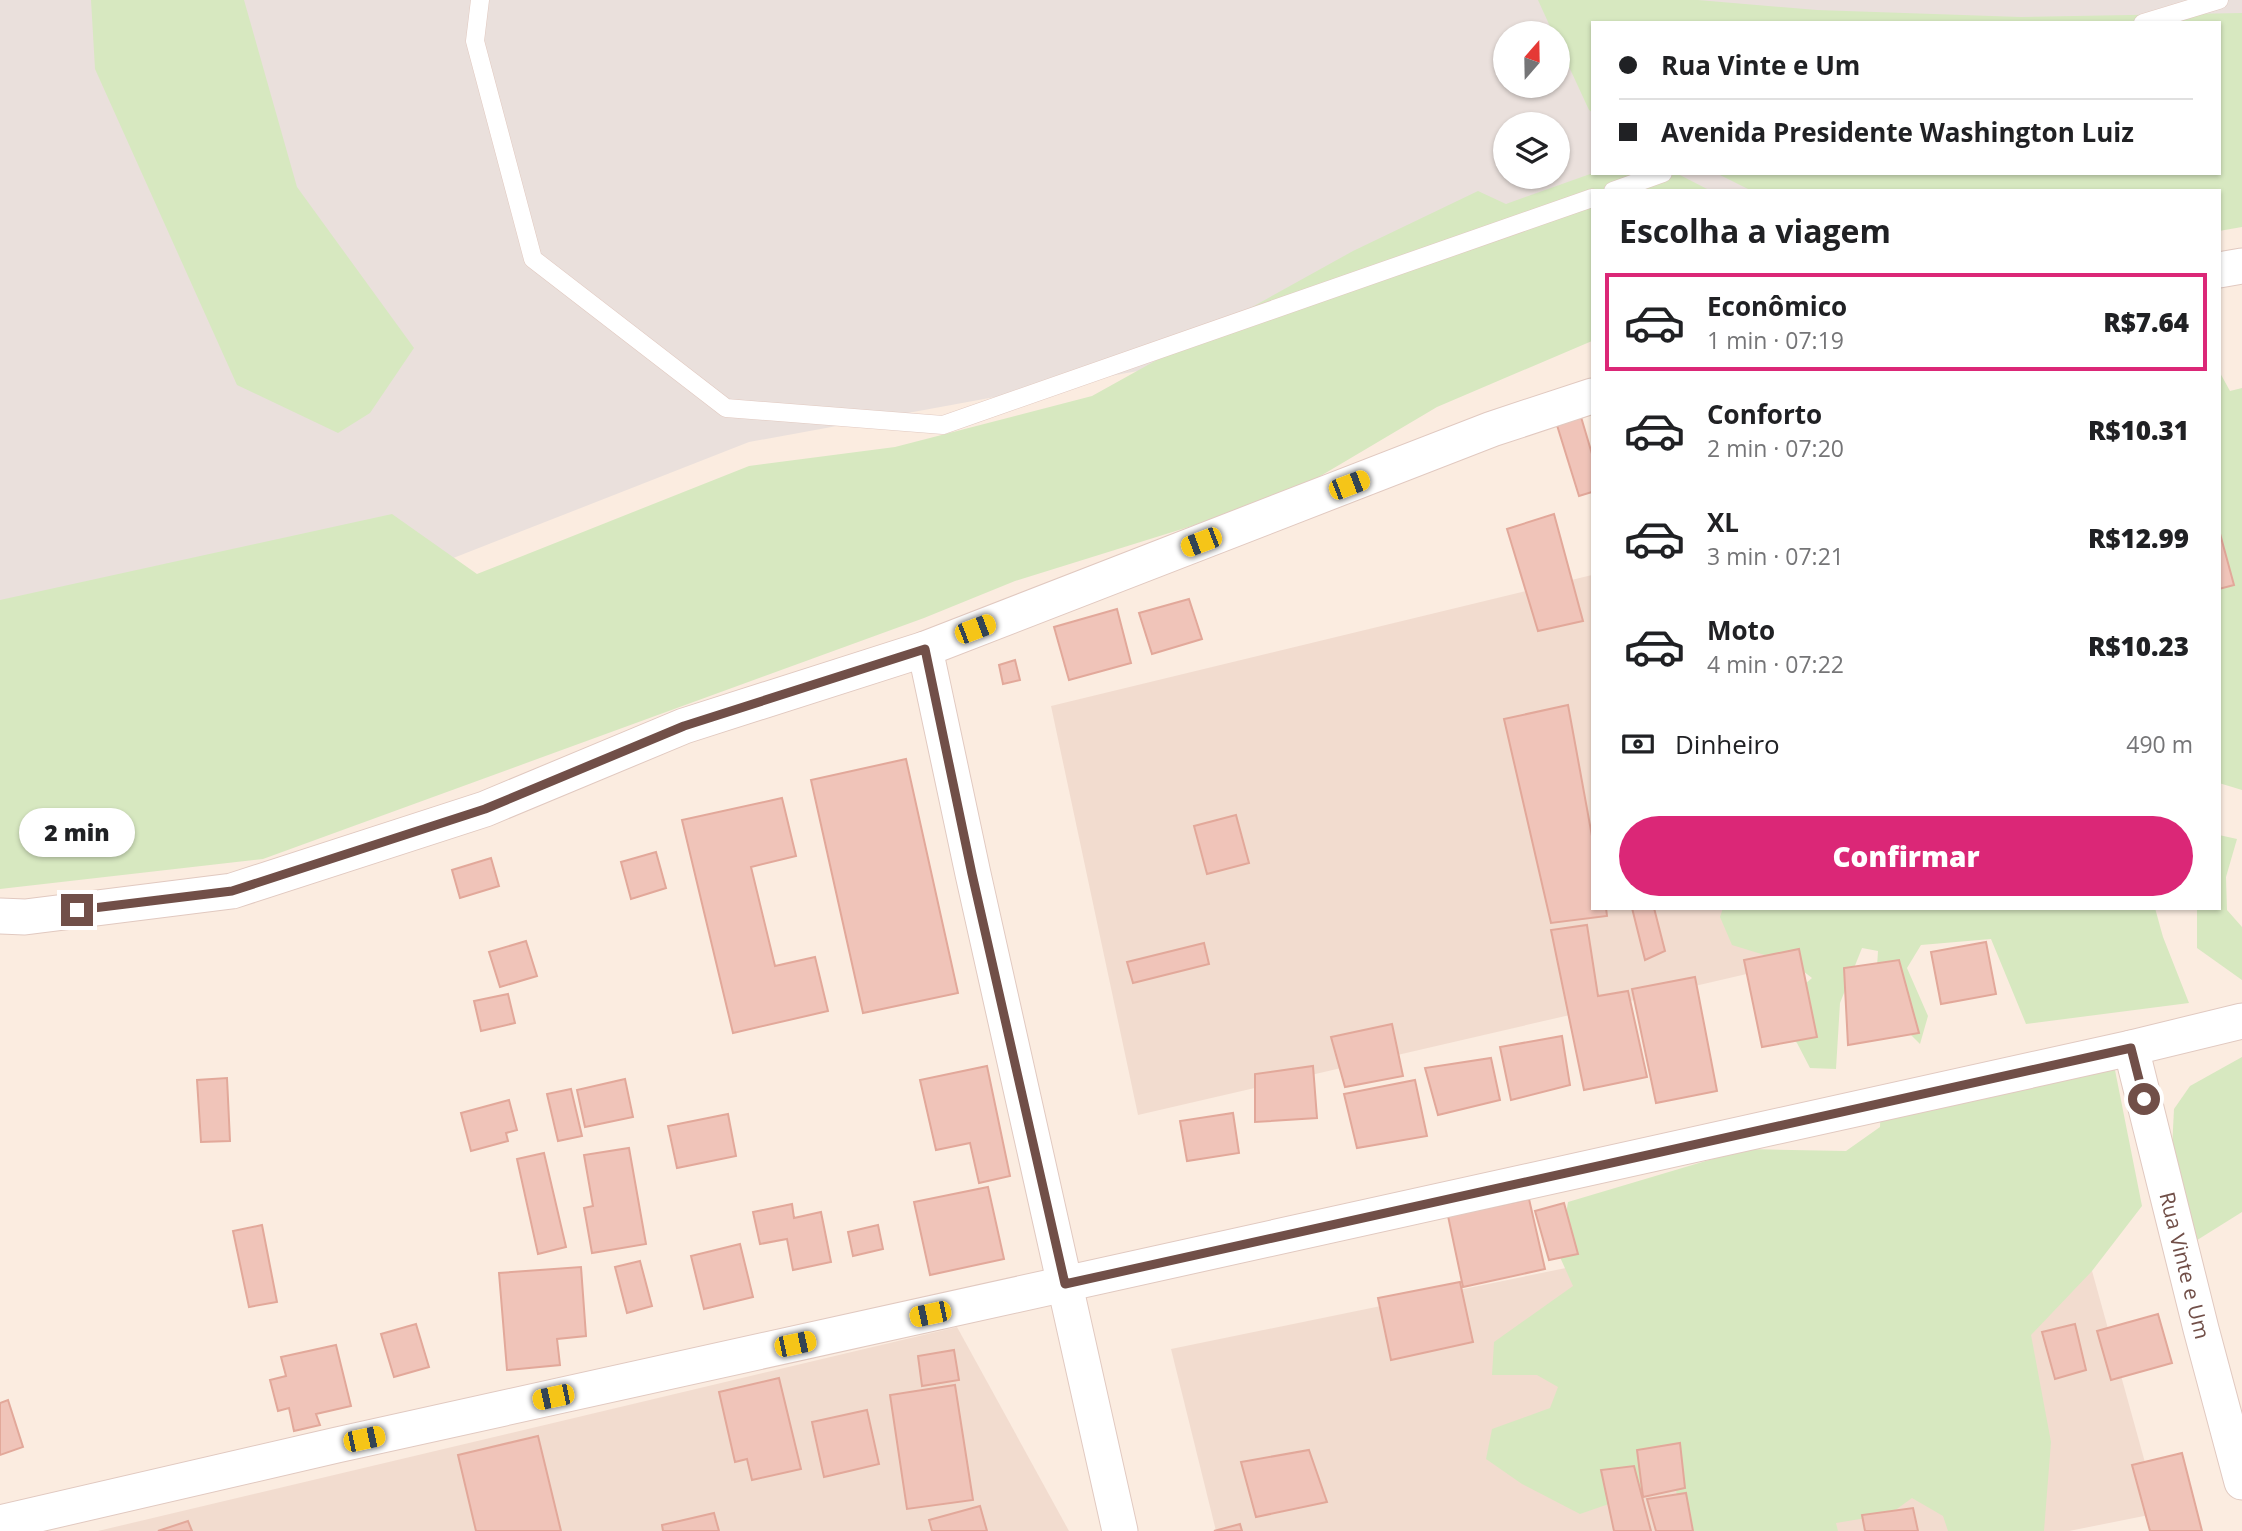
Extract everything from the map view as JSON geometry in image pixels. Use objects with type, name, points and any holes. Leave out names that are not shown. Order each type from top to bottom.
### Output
[{"type":"street","points":[[2221,270],[2242,266]]},
{"type":"street","points":[[0,916],[25,916],[232,891],[485,809],[684,726],[925,649],[1492,429],[1591,396]]},
{"type":"street","points":[[925,649],[972,874],[1120,1531]]},
{"type":"street","points":[[0,1523],[337,1445],[2131,1048],[2242,1021]]},
{"type":"street","name":"Rua Vinte e Um","points":[[2131,1048],[2242,1482]]},
{"type":"lane","points":[[480,0],[475,41],[533,259],[726,408],[943,425],[1591,198]]},
{"type":"lane","points":[[2150,21],[2219,0]]},
{"type":"lane","points":[[1619,189],[1657,175]]},
{"type":"shaded area","points":[[0,0],[2242,0],[2242,169],[2221,173],[2221,21],[1591,21],[1591,175],[2210,175],[2135,189],[1591,189],[1591,288],[749,442],[0,736]]},
{"type":"shaded area","points":[[1591,575],[1591,910],[2023,910],[1138,1115],[1051,706]]},
{"type":"shaded area","points":[[2063,1166],[2159,1513],[2069,1531],[1216,1531],[1171,1349]]},
{"type":"shaded area","points":[[957,1327],[1069,1531],[98,1531]]},
{"type":"green space","points":[[91,0],[244,0],[297,187],[414,348],[370,413],[338,433],[237,385],[95,69]]},
{"type":"green space","points":[[1538,0],[1698,0],[1817,10],[2021,17],[2242,13],[2242,227],[2221,231],[2221,189],[1748,189],[1720,175],[2221,175],[2221,21],[1591,21],[1591,111],[1570,69],[1570,21],[1548,21]]},
{"type":"green space","points":[[1591,174],[1680,175],[1707,189],[1591,189],[1591,341],[1437,407],[1285,497],[1015,581],[924,618],[263,859],[0,889],[0,600],[392,514],[477,574],[749,466],[895,447],[1092,396],[1353,251],[1478,191],[1506,204],[1548,189],[1570,189],[1570,181]]},
{"type":"green space","points":[[2221,375],[2230,391],[2242,388],[2242,790],[2221,784]]},
{"type":"green space","points":[[2221,835],[2237,839],[2226,877],[2227,910],[2242,927],[2242,980],[2197,948],[2197,910],[2221,910]]},
{"type":"green space","points":[[1722,910],[2156,910],[2163,937],[2189,1003],[2026,1024],[1991,939],[1921,945],[1907,968],[1928,1016],[1920,1044],[1875,999],[1878,951],[1862,948],[1840,1003],[1836,1069],[1810,1068],[1797,1043],[1777,1022],[1785,1001],[1812,978],[1794,964],[1732,945],[1720,917]]},
{"type":"green space","points":[[2242,1057],[2242,1212],[2194,1242],[2172,1149],[2174,1109],[2190,1086]]},
{"type":"green space","points":[[2114,1065],[2142,1206],[2092,1271],[2031,1335],[2051,1442],[2044,1531],[1948,1531],[1943,1516],[1912,1498],[1890,1514],[1836,1523],[1838,1531],[1681,1531],[1675,1481],[1580,1514],[1522,1484],[1486,1459],[1492,1429],[1550,1408],[1558,1387],[1537,1375],[1492,1375],[1494,1342],[1573,1286],[1559,1255],[1568,1202],[1746,1149],[1846,1151],[1880,1127],[1881,1095]]},
{"type":"building","points":[[1581,417],[1591,451],[1591,492],[1579,496],[1556,422]]},
{"type":"building","points":[[1554,514],[1583,621],[1538,631],[1507,529]]},
{"type":"building","points":[[2221,537],[2234,585],[2221,588]]},
{"type":"building","points":[[1189,599],[1202,639],[1152,654],[1139,613]]},
{"type":"building","points":[[1117,609],[1131,663],[1069,680],[1054,627]]},
{"type":"building","points":[[1015,660],[1020,680],[1003,684],[999,665]]},
{"type":"building","points":[[1568,705],[1591,831],[1591,910],[1606,910],[1607,916],[1551,923],[1504,719]]},
{"type":"building","points":[[906,759],[958,993],[863,1013],[811,780]]},
{"type":"building","points":[[782,798],[796,856],[751,867],[775,966],[815,957],[828,1011],[733,1033],[682,820]]},
{"type":"building","points":[[1236,815],[1249,863],[1207,874],[1194,826]]},
{"type":"building","points":[[656,852],[666,888],[631,899],[621,862]]},
{"type":"building","points":[[491,858],[499,886],[460,898],[452,870]]},
{"type":"building","points":[[1632,910],[1655,910],[1665,951],[1645,960]]},
{"type":"building","points":[[1587,925],[1598,996],[1628,991],[1647,1077],[1584,1090],[1551,930]]},
{"type":"building","points":[[526,941],[537,976],[500,987],[489,952]]},
{"type":"building","points":[[1986,942],[1996,994],[1941,1004],[1931,952]]},
{"type":"building","points":[[1204,943],[1209,964],[1133,983],[1127,962]]},
{"type":"building","points":[[1799,949],[1817,1037],[1762,1047],[1744,960]]},
{"type":"building","points":[[1899,960],[1919,1033],[1848,1045],[1844,968]]},
{"type":"building","points":[[1695,977],[1717,1091],[1656,1103],[1632,989]]},
{"type":"building","points":[[508,994],[515,1023],[481,1031],[474,1001]]},
{"type":"building","points":[[1392,1024],[1403,1076],[1345,1087],[1331,1037]]},
{"type":"building","points":[[1562,1036],[1570,1085],[1511,1100],[1500,1047]]},
{"type":"building","points":[[1491,1058],[1500,1100],[1438,1115],[1425,1068]]},
{"type":"building","points":[[987,1066],[1010,1176],[979,1183],[970,1143],[936,1150],[920,1080]]},
{"type":"building","points":[[1313,1066],[1317,1118],[1255,1122],[1255,1074]]},
{"type":"building","points":[[227,1078],[230,1141],[201,1142],[197,1080]]},
{"type":"building","points":[[625,1079],[633,1117],[585,1127],[577,1090]]},
{"type":"building","points":[[1415,1080],[1427,1136],[1357,1148],[1344,1094]]},
{"type":"building","points":[[571,1089],[582,1136],[558,1141],[547,1094]]},
{"type":"building","points":[[509,1100],[517,1130],[506,1133],[508,1141],[471,1151],[461,1113]]},
{"type":"building","points":[[1233,1113],[1239,1153],[1187,1161],[1180,1121]]},
{"type":"building","points":[[728,1114],[736,1156],[677,1168],[668,1126]]},
{"type":"building","points":[[629,1148],[646,1244],[592,1253],[584,1208],[593,1206],[584,1155]]},
{"type":"building","points":[[544,1153],[566,1247],[538,1254],[517,1159]]},
{"type":"building","points":[[988,1187],[1004,1259],[930,1275],[914,1202]]},
{"type":"building","points":[[1529,1199],[1545,1269],[1463,1287],[1448,1216]]},
{"type":"building","points":[[1564,1203],[1578,1254],[1549,1260],[1535,1211]]},
{"type":"building","points":[[792,1204],[794,1218],[821,1212],[831,1262],[793,1270],[787,1239],[760,1244],[753,1212]]},
{"type":"building","points":[[262,1225],[277,1302],[249,1307],[233,1231]]},
{"type":"building","points":[[878,1225],[883,1249],[853,1256],[848,1232]]},
{"type":"building","points":[[740,1244],[753,1297],[704,1309],[691,1256]]},
{"type":"building","points":[[640,1261],[652,1306],[627,1313],[615,1267]]},
{"type":"building","points":[[581,1267],[586,1336],[557,1339],[560,1365],[507,1370],[499,1273]]},
{"type":"building","points":[[1460,1282],[1473,1342],[1391,1360],[1378,1298]]},
{"type":"building","points":[[2158,1314],[2172,1363],[2111,1380],[2097,1331]]},
{"type":"building","points":[[416,1324],[429,1367],[394,1377],[381,1334]]},
{"type":"building","points":[[2075,1324],[2086,1370],[2055,1379],[2042,1332]]},
{"type":"building","points":[[336,1345],[351,1406],[316,1414],[320,1425],[294,1431],[289,1408],[278,1411],[270,1380],[286,1376],[281,1357]]},
{"type":"building","points":[[954,1350],[959,1380],[922,1386],[918,1356]]},
{"type":"building","points":[[779,1378],[801,1469],[752,1480],[747,1459],[735,1462],[719,1392]]},
{"type":"building","points":[[955,1385],[973,1500],[907,1509],[890,1395]]},
{"type":"building","points":[[8,1400],[23,1447],[0,1455],[0,1403]]},
{"type":"building","points":[[867,1410],[879,1464],[824,1477],[812,1422]]},
{"type":"building","points":[[538,1436],[561,1531],[476,1531],[458,1455]]},
{"type":"building","points":[[1680,1443],[1685,1488],[1643,1497],[1637,1450]]},
{"type":"building","points":[[1309,1450],[1327,1502],[1256,1517],[1241,1462]]},
{"type":"building","points":[[2182,1453],[2202,1531],[2150,1531],[2132,1465]]},
{"type":"building","points":[[1634,1466],[1651,1531],[1614,1531],[1601,1470]]},
{"type":"building","points":[[1686,1493],[1693,1531],[1656,1531],[1647,1499]]},
{"type":"building","points":[[980,1506],[987,1531],[932,1531],[929,1520]]},
{"type":"building","points":[[1913,1508],[1918,1531],[1865,1531],[1862,1515]]},
{"type":"building","points":[[714,1513],[719,1531],[663,1531],[662,1525]]},
{"type":"building","points":[[188,1521],[192,1531],[158,1531]]},
{"type":"building","points":[[1240,1524],[1242,1531],[1214,1531]]},
{"type":"route","points":[[77,910],[232,891],[485,809],[684,726],[925,649],[972,874],[1065,1284],[2131,1048],[2144,1099]]}]
